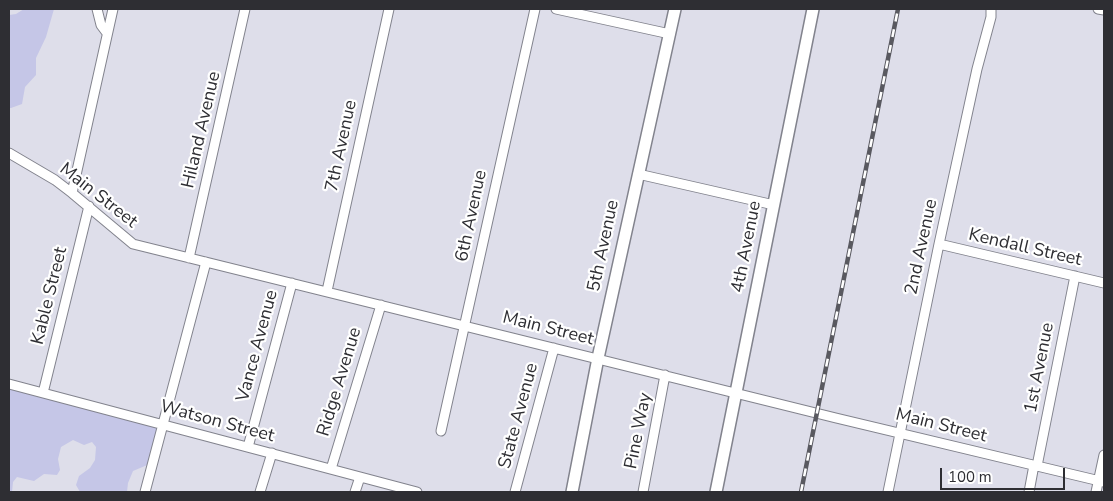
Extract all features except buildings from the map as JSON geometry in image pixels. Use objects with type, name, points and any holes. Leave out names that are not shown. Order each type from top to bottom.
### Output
[{"type":"main road","name":"5th Avenue","points":[[572,492],[598,358],[675,9]]},
{"type":"main road","name":"4th Avenue","points":[[716,492],[813,9]]},
{"type":"street","points":[[97,9],[101,25],[107,33]]},
{"type":"street","points":[[72,193],[113,9]]},
{"type":"street","name":"Hiland Avenue","points":[[189,258],[246,9]]},
{"type":"street","name":"7th Avenue","points":[[326,291],[389,9]]},
{"type":"street","name":"6th Avenue","points":[[441,431],[535,9]]},
{"type":"street","points":[[556,9],[670,34]]},
{"type":"street","name":"2nd Avenue","points":[[888,492],[939,244],[977,70],[991,17],[991,9]]},
{"type":"street","points":[[1098,9],[1104,10]]},
{"type":"street","name":"Main Street","points":[[9,153],[55,180],[133,244],[1101,481]]},
{"type":"street","points":[[638,174],[774,205]]},
{"type":"street","name":"Kable Street","points":[[43,393],[88,206]]},
{"type":"street","name":"Kendall Street","points":[[939,244],[1104,283]]},
{"type":"street","points":[[145,492],[206,262]]},
{"type":"street","name":"1st Avenue","points":[[1029,492],[1075,276]]},
{"type":"street","name":"Vance Avenue","points":[[248,447],[292,283]]},
{"type":"street","name":"Ridge Avenue","points":[[331,469],[381,304]]},
{"type":"street","name":"State Avenue","points":[[515,492],[554,348]]},
{"type":"street","name":"Pine Way","points":[[643,492],[665,375]]},
{"type":"street","name":"Watson Street","points":[[9,384],[418,492]]},
{"type":"street","points":[[260,492],[272,453]]},
{"type":"street","points":[[1096,492],[1101,481],[1104,455]]},
{"type":"street","points":[[355,492],[360,477]]},
{"type":"shaded area","points":[[24,9],[54,9],[46,37],[36,58],[36,75],[25,87],[22,104],[9,108],[9,15],[16,14]]},
{"type":"shaded area","points":[[9,385],[161,426],[152,463],[133,471],[128,483],[127,492],[80,492],[76,485],[79,476],[90,468],[95,460],[96,447],[92,442],[84,445],[73,440],[61,447],[58,459],[60,470],[57,475],[44,474],[34,481],[17,477],[13,482],[12,492],[9,492]]},
{"type":"railway","points":[[801,492],[898,9]]}]
